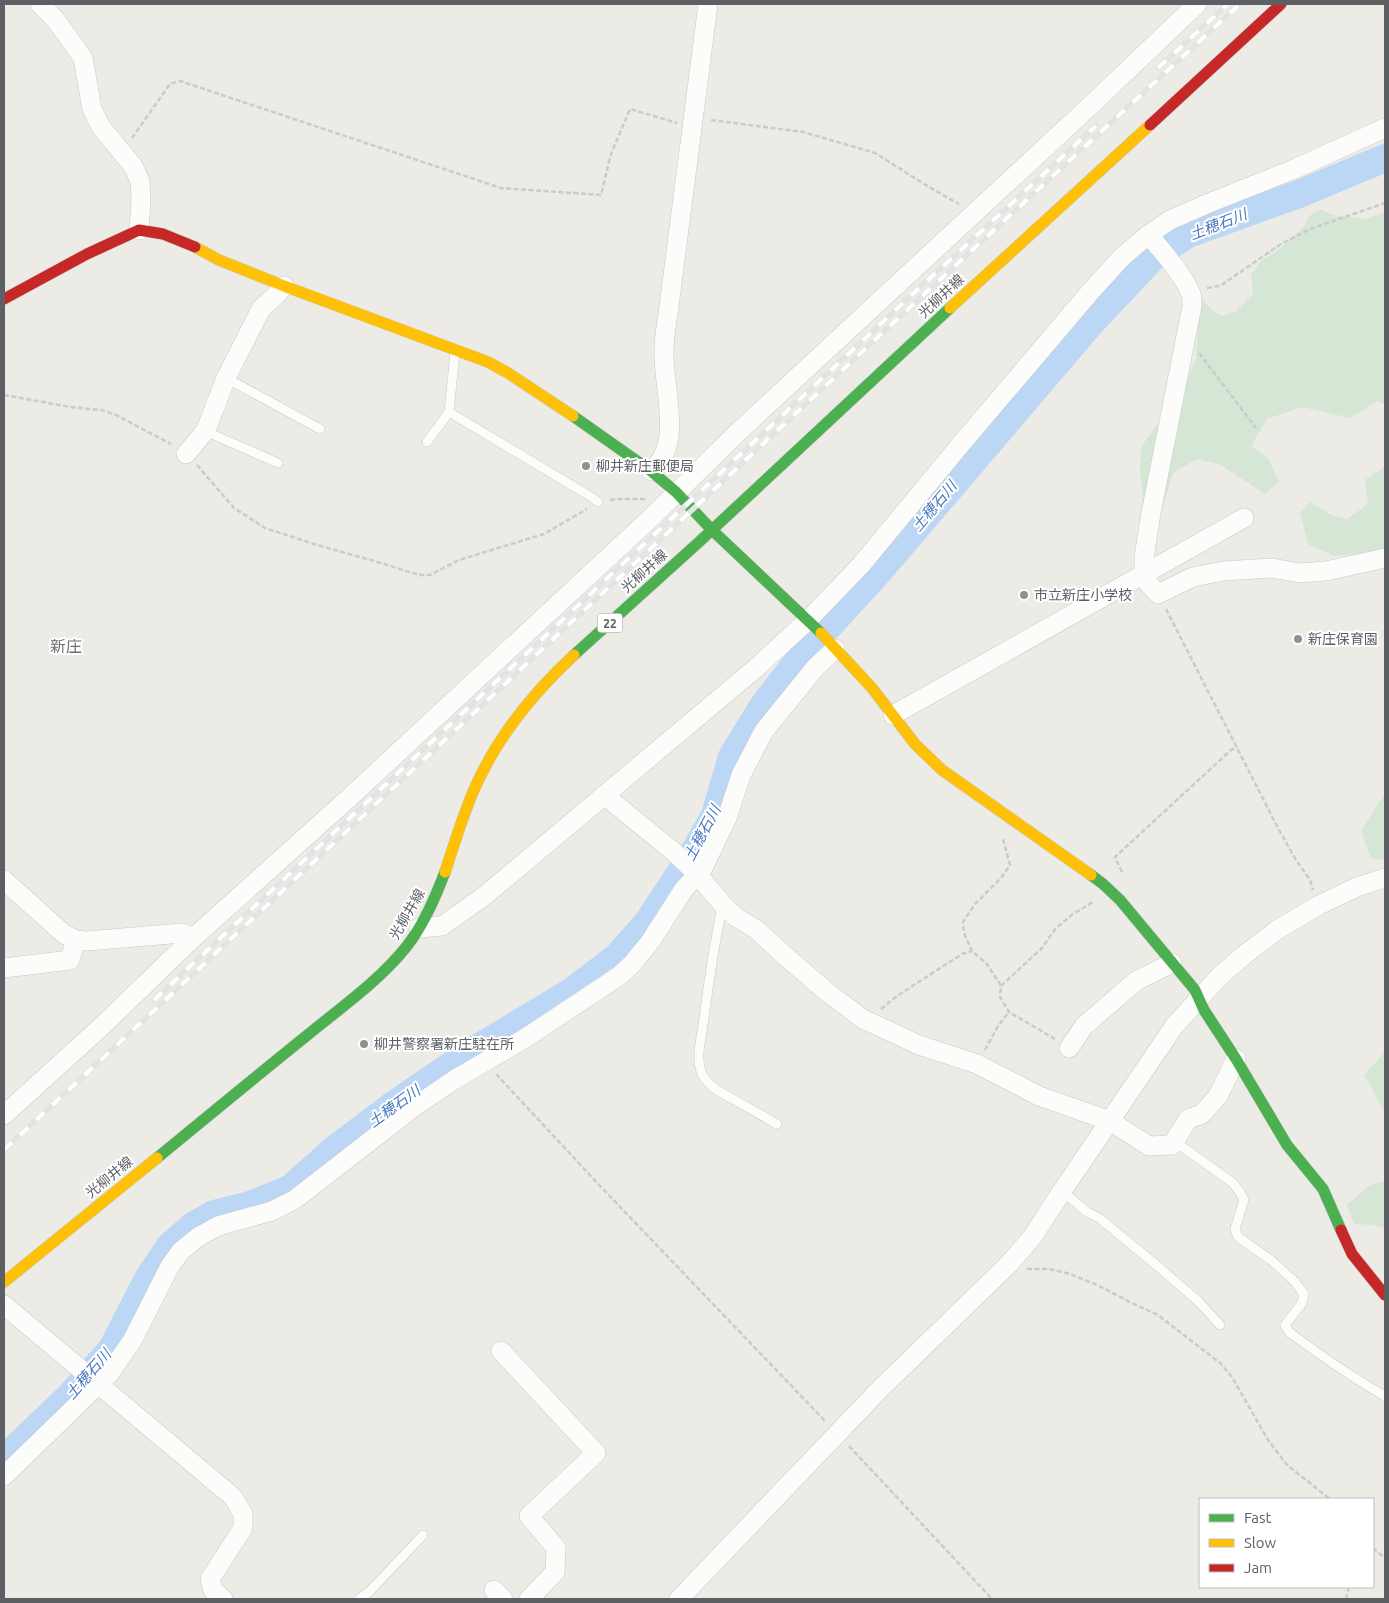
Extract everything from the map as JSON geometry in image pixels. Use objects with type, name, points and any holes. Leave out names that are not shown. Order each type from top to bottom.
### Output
[{"type":"street","points":[[40,4],[55,19],[83,58],[92,109],[101,127],[133,166],[140,181],[139,230]]},
{"type":"street","points":[[651,471],[657,466],[667,450],[670,423],[664,353],[708,4]]},
{"type":"street","points":[[4,1115],[102,1026],[193,938],[350,797],[736,433],[1091,105],[1197,4]]},
{"type":"street","name":"光柳井線","points":[[4,1282],[354,997],[402,953],[432,905],[473,793],[492,754],[511,725],[539,690],[569,659],[712,530],[808,439],[1281,4]]},
{"type":"street","points":[[419,928],[442,926],[483,897],[810,622],[861,565],[960,444],[1091,291],[1122,257],[1148,234],[1170,220],[1292,170],[1385,128]]},
{"type":"street","points":[[4,299],[94,250],[139,230],[163,234],[196,247],[219,260],[284,286],[488,362],[508,373],[595,431],[651,471],[670,497],[712,530],[810,622],[872,688],[915,744],[942,770],[1120,900],[1195,990],[1204,1010],[1236,1059],[1287,1145],[1323,1189],[1352,1254],[1385,1295]]},
{"type":"street","points":[[1148,234],[1168,259],[1192,295],[1192,306],[1144,557],[1144,574],[1149,584],[1158,594],[1192,576],[1223,571],[1272,568],[1300,573],[1326,571],[1385,558]]},
{"type":"street","points":[[186,454],[206,430],[226,378],[261,309],[284,286]]},
{"type":"street","points":[[893,715],[1244,518]]},
{"type":"street","points":[[4,1476],[97,1382],[109,1374],[132,1341],[170,1266],[181,1250],[198,1237],[218,1226],[272,1210],[294,1200],[414,1107],[454,1080],[527,1037],[626,970],[650,942],[696,873],[702,870],[727,818],[741,775],[764,731],[832,645]]},
{"type":"street","points":[[604,795],[674,852],[736,917],[757,930],[827,992],[870,1022],[919,1045],[977,1064],[1039,1096],[1110,1121],[1149,1146],[1172,1145],[1188,1119],[1202,1114],[1218,1096],[1236,1059]]},
{"type":"street","points":[[679,1599],[880,1390],[1009,1264],[1034,1236],[1062,1191],[1175,1026],[1220,976],[1244,955],[1278,930],[1319,905],[1357,886],[1385,878]]},
{"type":"street","points":[[4,880],[59,929],[76,940],[87,941],[182,933],[193,938]]},
{"type":"street","points":[[4,968],[70,960],[76,940]]},
{"type":"street","points":[[1069,1048],[1084,1026],[1136,981],[1172,963]]},
{"type":"street","points":[[4,1305],[233,1497],[243,1514],[243,1528],[210,1579],[213,1590],[223,1599]]},
{"type":"street","points":[[501,1350],[596,1453],[529,1516],[556,1548],[555,1572],[529,1599]]},
{"type":"lane","points":[[426,442],[449,412],[455,349]]},
{"type":"lane","points":[[226,378],[320,429]]},
{"type":"lane","points":[[449,412],[598,502]]},
{"type":"lane","points":[[206,430],[278,463]]},
{"type":"lane","points":[[724,906],[710,964],[699,1060],[701,1071],[707,1082],[715,1089],[777,1124]]},
{"type":"lane","points":[[1174,1141],[1233,1183],[1244,1200],[1235,1229],[1238,1237],[1271,1260],[1294,1280],[1304,1294],[1302,1304],[1286,1325],[1289,1332],[1337,1367],[1385,1396]]},
{"type":"lane","points":[[1062,1191],[1087,1212],[1099,1218],[1154,1263],[1198,1301],[1220,1325]]},
{"type":"lane","points":[[359,1599],[369,1592],[423,1535]]},
{"type":"path","points":[[122,152],[170,84],[180,81],[501,188],[601,195],[611,154],[630,109],[694,122],[802,132],[876,152],[929,187],[963,206],[971,215]]},
{"type":"path","points":[[1192,295],[1207,288],[1220,286],[1281,244],[1310,229],[1385,203]]},
{"type":"path","points":[[1200,355],[1256,428]]},
{"type":"path","points":[[4,395],[70,407],[102,410],[116,415],[186,454],[234,508],[265,528],[318,546],[419,575],[430,575],[459,560],[544,534],[598,502],[617,499],[670,497]]},
{"type":"path","points":[[1158,594],[1278,828],[1310,880],[1319,905]]},
{"type":"path","points":[[1001,986],[1042,948],[1056,928],[1073,914],[1111,892],[1124,877],[1115,856],[1237,746]]},
{"type":"path","points":[[1010,819],[1002,834],[1010,866],[1001,878],[975,904],[963,922],[964,933],[972,951],[987,964],[1001,986],[1000,997],[1009,1012],[1069,1048]]},
{"type":"path","points":[[870,1022],[874,1016],[897,996],[962,954],[972,951]]},
{"type":"path","points":[[977,1064],[998,1026],[1009,1012]]},
{"type":"path","points":[[486,1061],[490,1068],[601,1187],[992,1599]]},
{"type":"path","points":[[1009,1264],[1020,1268],[1049,1269],[1070,1274],[1158,1315],[1220,1363],[1232,1377],[1268,1440],[1287,1465],[1329,1498]]},
{"type":"path","points":[[1374,1549],[1385,1558]]},
{"type":"green space","points":[[1321,209],[1332,215],[1366,219],[1385,212],[1385,405],[1378,401],[1350,418],[1302,407],[1267,419],[1251,446],[1269,459],[1279,482],[1265,494],[1221,465],[1197,459],[1173,473],[1160,516],[1145,526],[1141,514],[1143,492],[1140,473],[1141,447],[1181,393],[1196,359],[1198,325],[1193,305],[1203,300],[1212,310],[1222,316],[1235,312],[1253,294],[1251,275],[1260,262],[1282,247],[1304,226],[1309,216]]},
{"type":"green space","points":[[1385,466],[1385,552],[1334,556],[1308,544],[1300,512],[1311,502],[1331,515],[1347,519],[1368,504],[1365,480]]},
{"type":"green space","points":[[1385,794],[1385,860],[1371,858],[1361,831]]},
{"type":"green space","points":[[1385,1052],[1385,1112],[1364,1075]]},
{"type":"green space","points":[[1385,1183],[1385,1228],[1354,1224],[1347,1205],[1370,1185]]},
{"type":"waterway","name":"土穂石川","points":[[4,1459],[68,1398],[112,1349],[149,1277],[170,1246],[193,1226],[214,1214],[250,1205],[290,1189],[335,1149],[396,1103],[468,1054],[571,992],[616,958],[648,922],[696,849],[715,815],[732,757],[763,706],[805,652],[880,570],[1090,324],[1153,257],[1188,234],[1299,194],[1385,158]]},
{"type":"railway","points":[[1158,68],[1228,4]]},
{"type":"railway","points":[[4,1150],[920,298],[1240,4]]},
{"type":"railway","points":[[154,1000],[1096,126]]},
{"type":"traffic: fast","points":[[574,655],[699,542],[950,308]]},
{"type":"traffic: fast","points":[[573,416],[651,471],[676,492],[712,530],[821,633]]},
{"type":"traffic: fast","points":[[157,1158],[348,1003],[385,970],[407,946],[419,929],[445,872]]},
{"type":"traffic: fast","points":[[1091,875],[1120,900],[1195,990],[1204,1010],[1236,1059],[1287,1145],[1323,1189],[1341,1230]]},
{"type":"traffic: slow","points":[[950,308],[1150,125]]},
{"type":"traffic: slow","points":[[195,247],[219,260],[284,286],[488,362],[573,416]]},
{"type":"traffic: slow","points":[[821,633],[872,688],[915,744],[942,770],[1091,875]]},
{"type":"traffic: slow","points":[[445,872],[469,802],[482,772],[493,753],[516,718],[530,701],[574,655]]},
{"type":"traffic: slow","points":[[4,1282],[157,1158]]},
{"type":"traffic: jam","points":[[1150,125],[1281,4]]},
{"type":"traffic: jam","points":[[4,299],[87,254],[139,230],[163,234],[195,247]]},
{"type":"traffic: jam","points":[[1341,1230],[1352,1254],[1385,1295]]},
{"type":"place","name":"柳井新庄郵便局","points":[[586,466]]},
{"type":"place","name":"市立新庄小学校","points":[[1024,595]]},
{"type":"place","name":"新庄保育園","points":[[1298,639]]},
{"type":"place","name":"柳井警察署新庄駐在所","points":[[364,1044]]},
{"type":"district","name":"新庄","points":[[66,646]]}]
